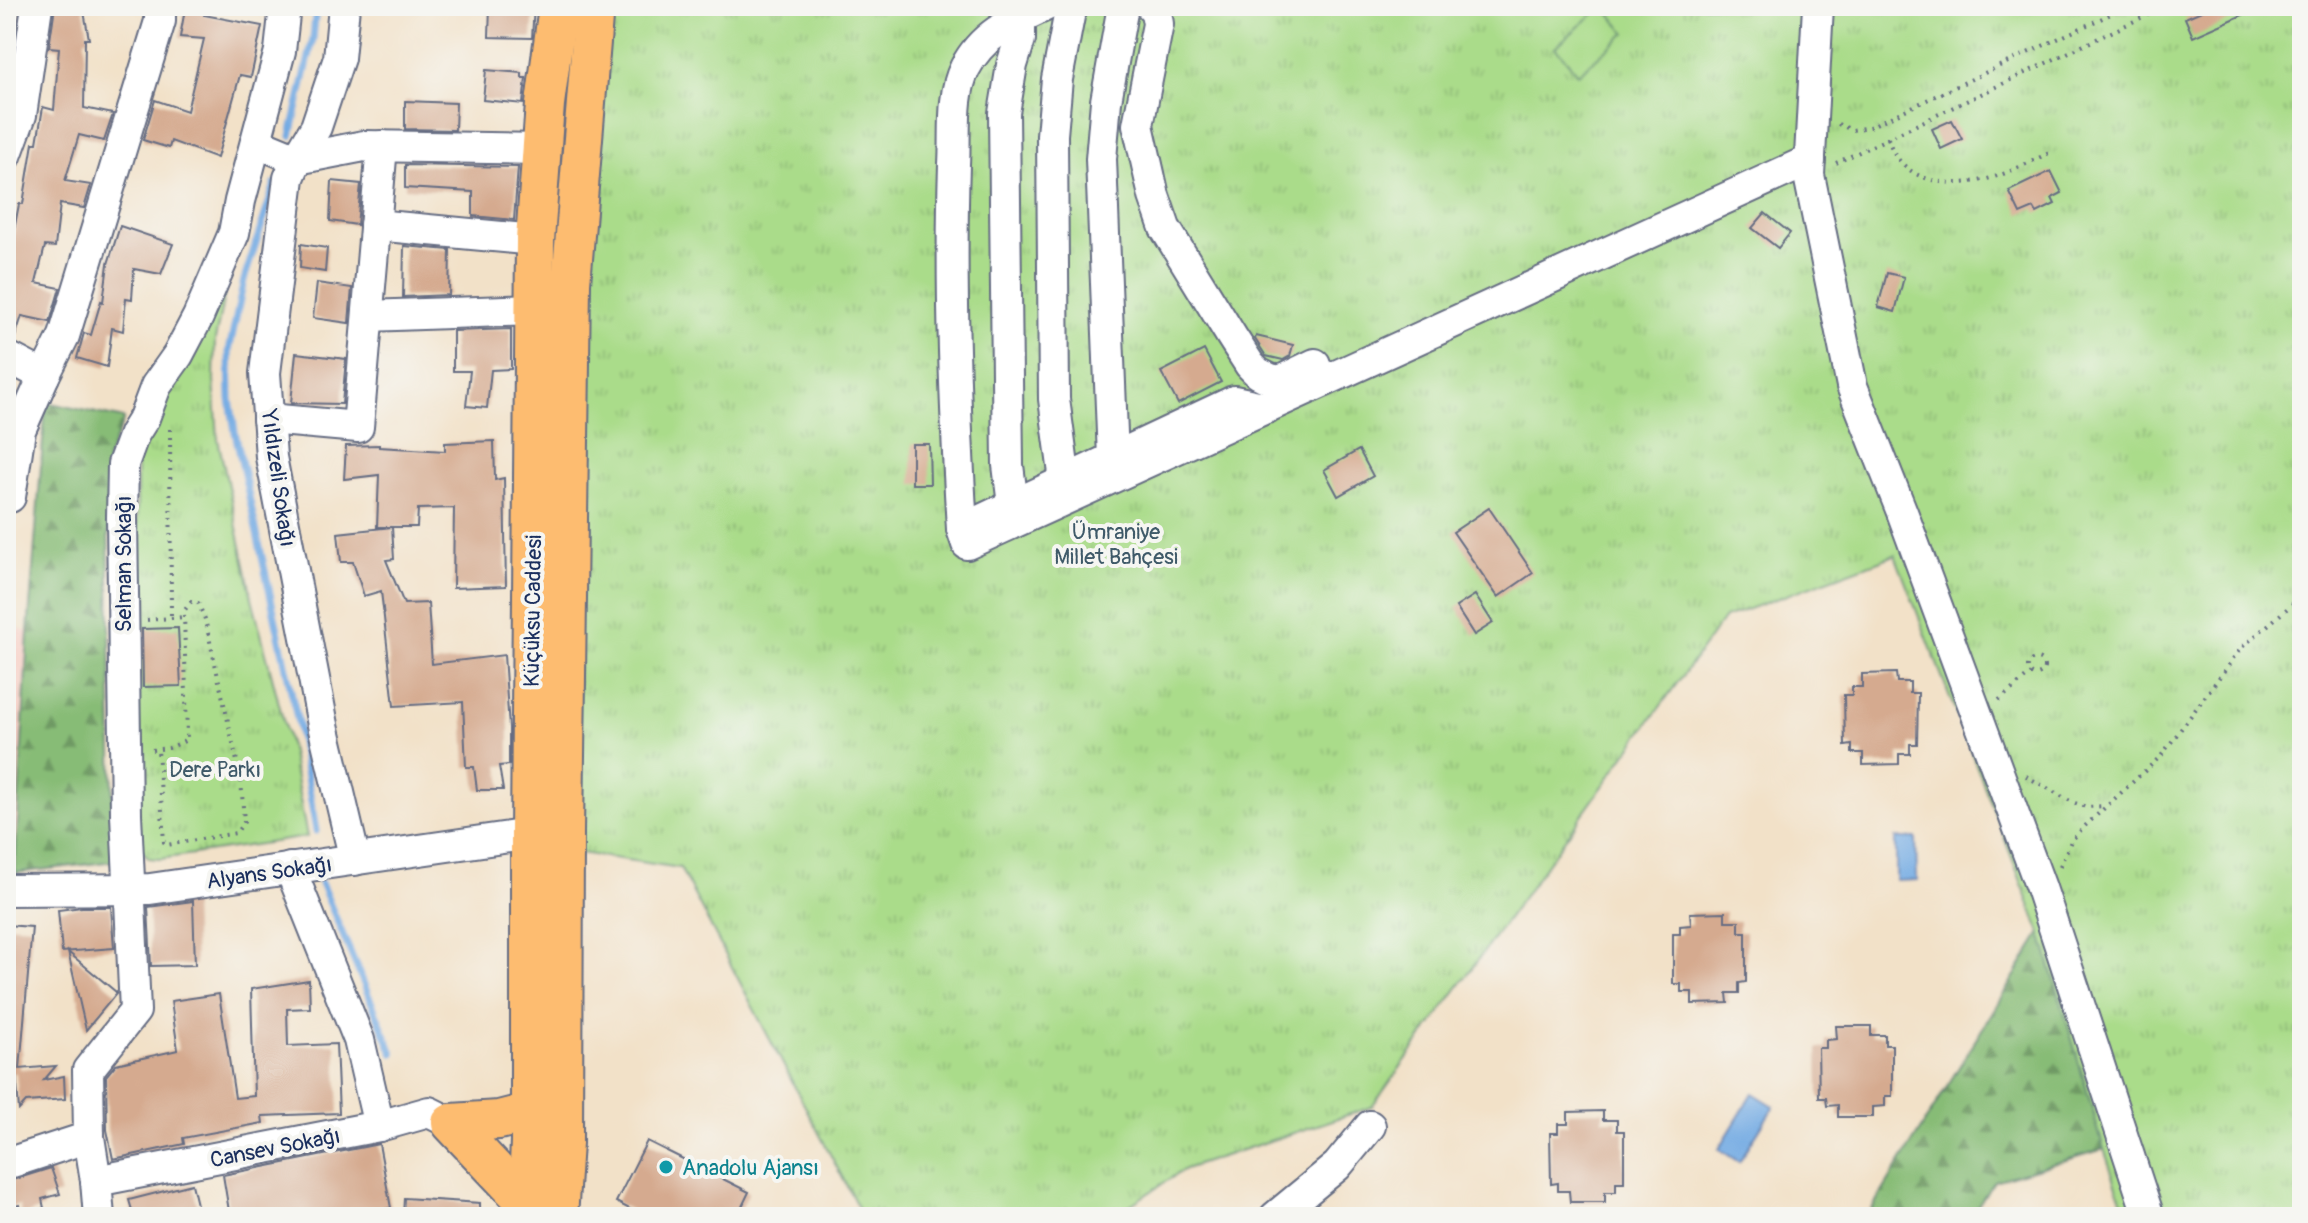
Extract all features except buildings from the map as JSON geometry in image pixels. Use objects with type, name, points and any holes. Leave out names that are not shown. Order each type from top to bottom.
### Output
[{"type":"main road","name":"Küçüksu Caddesi","points":[[536,1213],[563,1143],[547,834],[534,310],[535,240],[545,104],[558,6]]},
{"type":"main road","name":"Küçüksu Caddesi","points":[[536,1213],[529,1172],[530,1112],[547,834],[571,283],[594,6]]},
{"type":"main road","points":[[451,1123],[499,1120],[530,1112]]},
{"type":"main road","points":[[451,1123],[536,1213]]},
{"type":"street","points":[[6,156],[21,115],[37,6]]},
{"type":"street","points":[[10,497],[20,430],[64,336],[160,21],[160,6]]},
{"type":"street","name":"Selman Sokağı","points":[[99,1217],[89,1137],[88,1070],[135,1011],[125,753],[123,464],[156,386],[185,342],[234,233],[280,51],[285,6]]},
{"type":"street","name":"Yıldızeli Sokağı","points":[[344,6],[339,58],[316,127],[289,178],[265,373],[271,457],[320,710],[355,860]]},
{"type":"street","points":[[1065,481],[1054,399],[1052,135],[1057,79],[1071,6]]},
{"type":"street","points":[[1113,458],[1101,159],[1106,101],[1123,6]]},
{"type":"street","points":[[1151,6],[1156,12],[1158,24],[1138,125],[1158,211],[1183,260],[1250,365],[1270,379],[1280,381],[1815,148]]},
{"type":"street","points":[[1818,6],[1815,148],[1852,386],[2041,888],[2149,1217]]},
{"type":"street","points":[[1013,505],[1007,450],[1004,113],[1009,76],[1032,12]]},
{"type":"street","points":[[1032,12],[986,39],[967,64],[957,88],[952,221],[955,417],[962,529],[967,544],[1267,408],[1815,148]]},
{"type":"street","points":[[256,142],[297,159],[364,146],[542,149]]},
{"type":"street","points":[[268,419],[358,427],[382,146]]},
{"type":"street","points":[[375,225],[535,240]]},
{"type":"street","points":[[368,316],[534,310]]},
{"type":"street","points":[[6,356],[44,376]]},
{"type":"street","points":[[962,529],[1234,401],[1267,408]]},
{"type":"street","name":"Alyans Sokağı","points":[[6,890],[150,889],[547,834]]},
{"type":"street","points":[[290,868],[359,1040],[379,1126]]},
{"type":"street","name":"Cansev Sokağı","points":[[96,1181],[379,1126],[429,1112],[451,1123]]},
{"type":"street","points":[[1275,1217],[1337,1166],[1370,1126]]},
{"type":"street","points":[[6,1164],[89,1137]]},
{"type":"path","points":[[1815,148],[1840,127],[1852,130],[1869,127],[2128,6]]},
{"type":"path","points":[[1815,148],[1888,138],[2166,6]]},
{"type":"path","points":[[1888,138],[1892,152],[1900,163],[1917,176],[1934,181],[1960,183],[1984,179],[2049,153]]},
{"type":"path","points":[[170,429],[171,618]]},
{"type":"path","points":[[2055,875],[2071,841],[2161,756],[2241,648],[2302,596]]},
{"type":"path","points":[[125,753],[158,749],[187,740],[184,611],[191,602],[198,603],[205,619],[238,760],[244,822],[236,833],[175,845],[164,842],[158,749]]},
{"type":"path","points":[[142,621],[184,617]]},
{"type":"path","points":[[2036,659],[2041,661],[2043,672],[2036,676],[2031,674],[2029,664],[2036,659]]},
{"type":"path","points":[[1994,704],[2031,674]]},
{"type":"path","points":[[2019,772],[2072,802],[2086,807],[2108,806]]},
{"type":"shaded area","points":[[6,624],[28,632],[15,873],[6,872]]},
{"type":"green space","name":"Ümraniye Millet Bahçesi","points":[[607,6],[2302,6],[2302,1217],[2127,1217],[2041,933],[1895,555],[1724,618],[1372,1107],[1185,1169],[1112,1217],[863,1217],[680,868],[579,853],[576,296]]},
{"type":"green space","points":[[1603,6],[1626,33],[1578,74],[1555,47]]},
{"type":"green space","name":"Dere Parkı","points":[[225,291],[215,340],[218,439],[252,598],[290,747],[307,837],[160,859],[149,858],[137,845],[137,444]]},
{"type":"green space","points":[[46,402],[124,419],[107,459],[114,861],[15,873],[28,632]]},
{"type":"green space","points":[[2041,933],[2104,1149],[1994,1181],[1970,1217],[1867,1217]]},
{"type":"water","points":[[1896,838],[1916,838],[1917,880],[1896,881]]},
{"type":"water","points":[[1753,1093],[1774,1106],[1739,1162],[1719,1149]]},
{"type":"waterway","points":[[291,136],[313,39],[316,6]]},
{"type":"waterway","points":[[275,184],[244,280],[229,351],[230,399],[298,723],[316,831]]},
{"type":"waterway","points":[[321,883],[393,1053]]},
{"type":"place","name":"Anadolu Ajansı","points":[[666,1167]]}]
